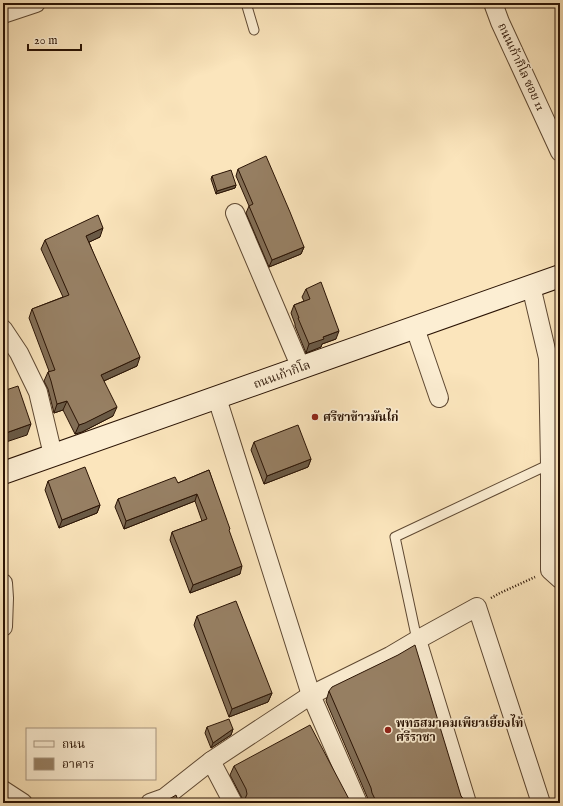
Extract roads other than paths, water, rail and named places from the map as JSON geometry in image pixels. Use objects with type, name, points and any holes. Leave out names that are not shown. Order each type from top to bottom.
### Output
[{"type":"main road","name":"ถนนเก้ากิโล","points":[[3,473],[560,276]]},
{"type":"street","points":[[3,14],[36,3]]},
{"type":"street","name":"ถนนเก้ากิโล ซอย 11","points":[[493,3],[500,22],[560,152]]},
{"type":"street","points":[[235,213],[301,368]]},
{"type":"street","points":[[532,286],[548,358],[554,427],[550,464],[555,526],[555,575]]},
{"type":"street","points":[[415,328],[438,398]]},
{"type":"street","points":[[3,329],[19,352],[38,392],[53,455]]},
{"type":"street","points":[[217,398],[311,695],[358,803]]},
{"type":"street","points":[[3,583],[3,627]]},
{"type":"street","points":[[150,803],[164,798],[211,761],[311,695],[390,656],[477,607],[542,803]]},
{"type":"street","points":[[417,640],[467,803]]},
{"type":"street","points":[[211,761],[233,803]]},
{"type":"street","points":[[3,790],[23,803]]},
{"type":"lane","points":[[246,3],[254,30]]},
{"type":"lane","points":[[417,640],[395,537],[550,464]]},
{"type":"place","name":"ศรีชาข้าวมันไก่","points":[[315,417]]},
{"type":"place","name":"พุทธสมาคมเพียวเยี้ยงไท้ ศรีราชา","points":[[388,730]]}]
